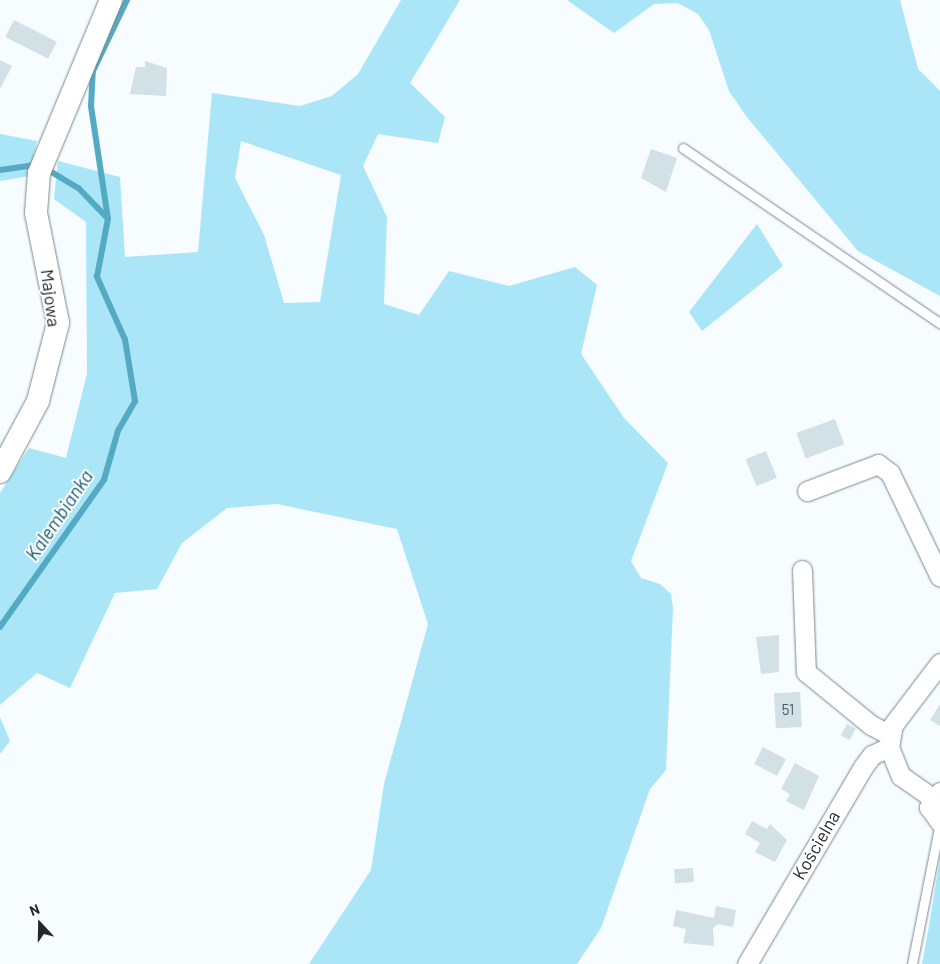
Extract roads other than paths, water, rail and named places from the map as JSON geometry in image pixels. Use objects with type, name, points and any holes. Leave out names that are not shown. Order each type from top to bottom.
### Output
[{"type":"street","name":"Majowa","points":[[0,472],[38,401],[58,323],[36,212],[41,167],[111,0]]},
{"type":"street","points":[[807,491],[878,464],[890,473],[940,577]]},
{"type":"street","points":[[802,570],[806,672],[890,741],[901,776],[936,795],[930,812],[940,822]]},
{"type":"street","points":[[890,741],[900,714],[940,663]]},
{"type":"street","name":"Kościelna","points":[[747,964],[863,767],[872,755],[890,741]]},
{"type":"lane","points":[[683,148],[940,323]]},
{"type":"lane","points":[[912,964],[940,822]]},
{"type":"waterway","points":[[108,219],[91,106],[93,71],[127,0]]},
{"type":"waterway","name":"Kalembianka","points":[[0,170],[37,165]]},
{"type":"waterway","name":"Kalembianka","points":[[0,627],[104,480],[118,431],[135,401],[125,340],[97,277],[108,219],[79,189],[46,169]]}]
